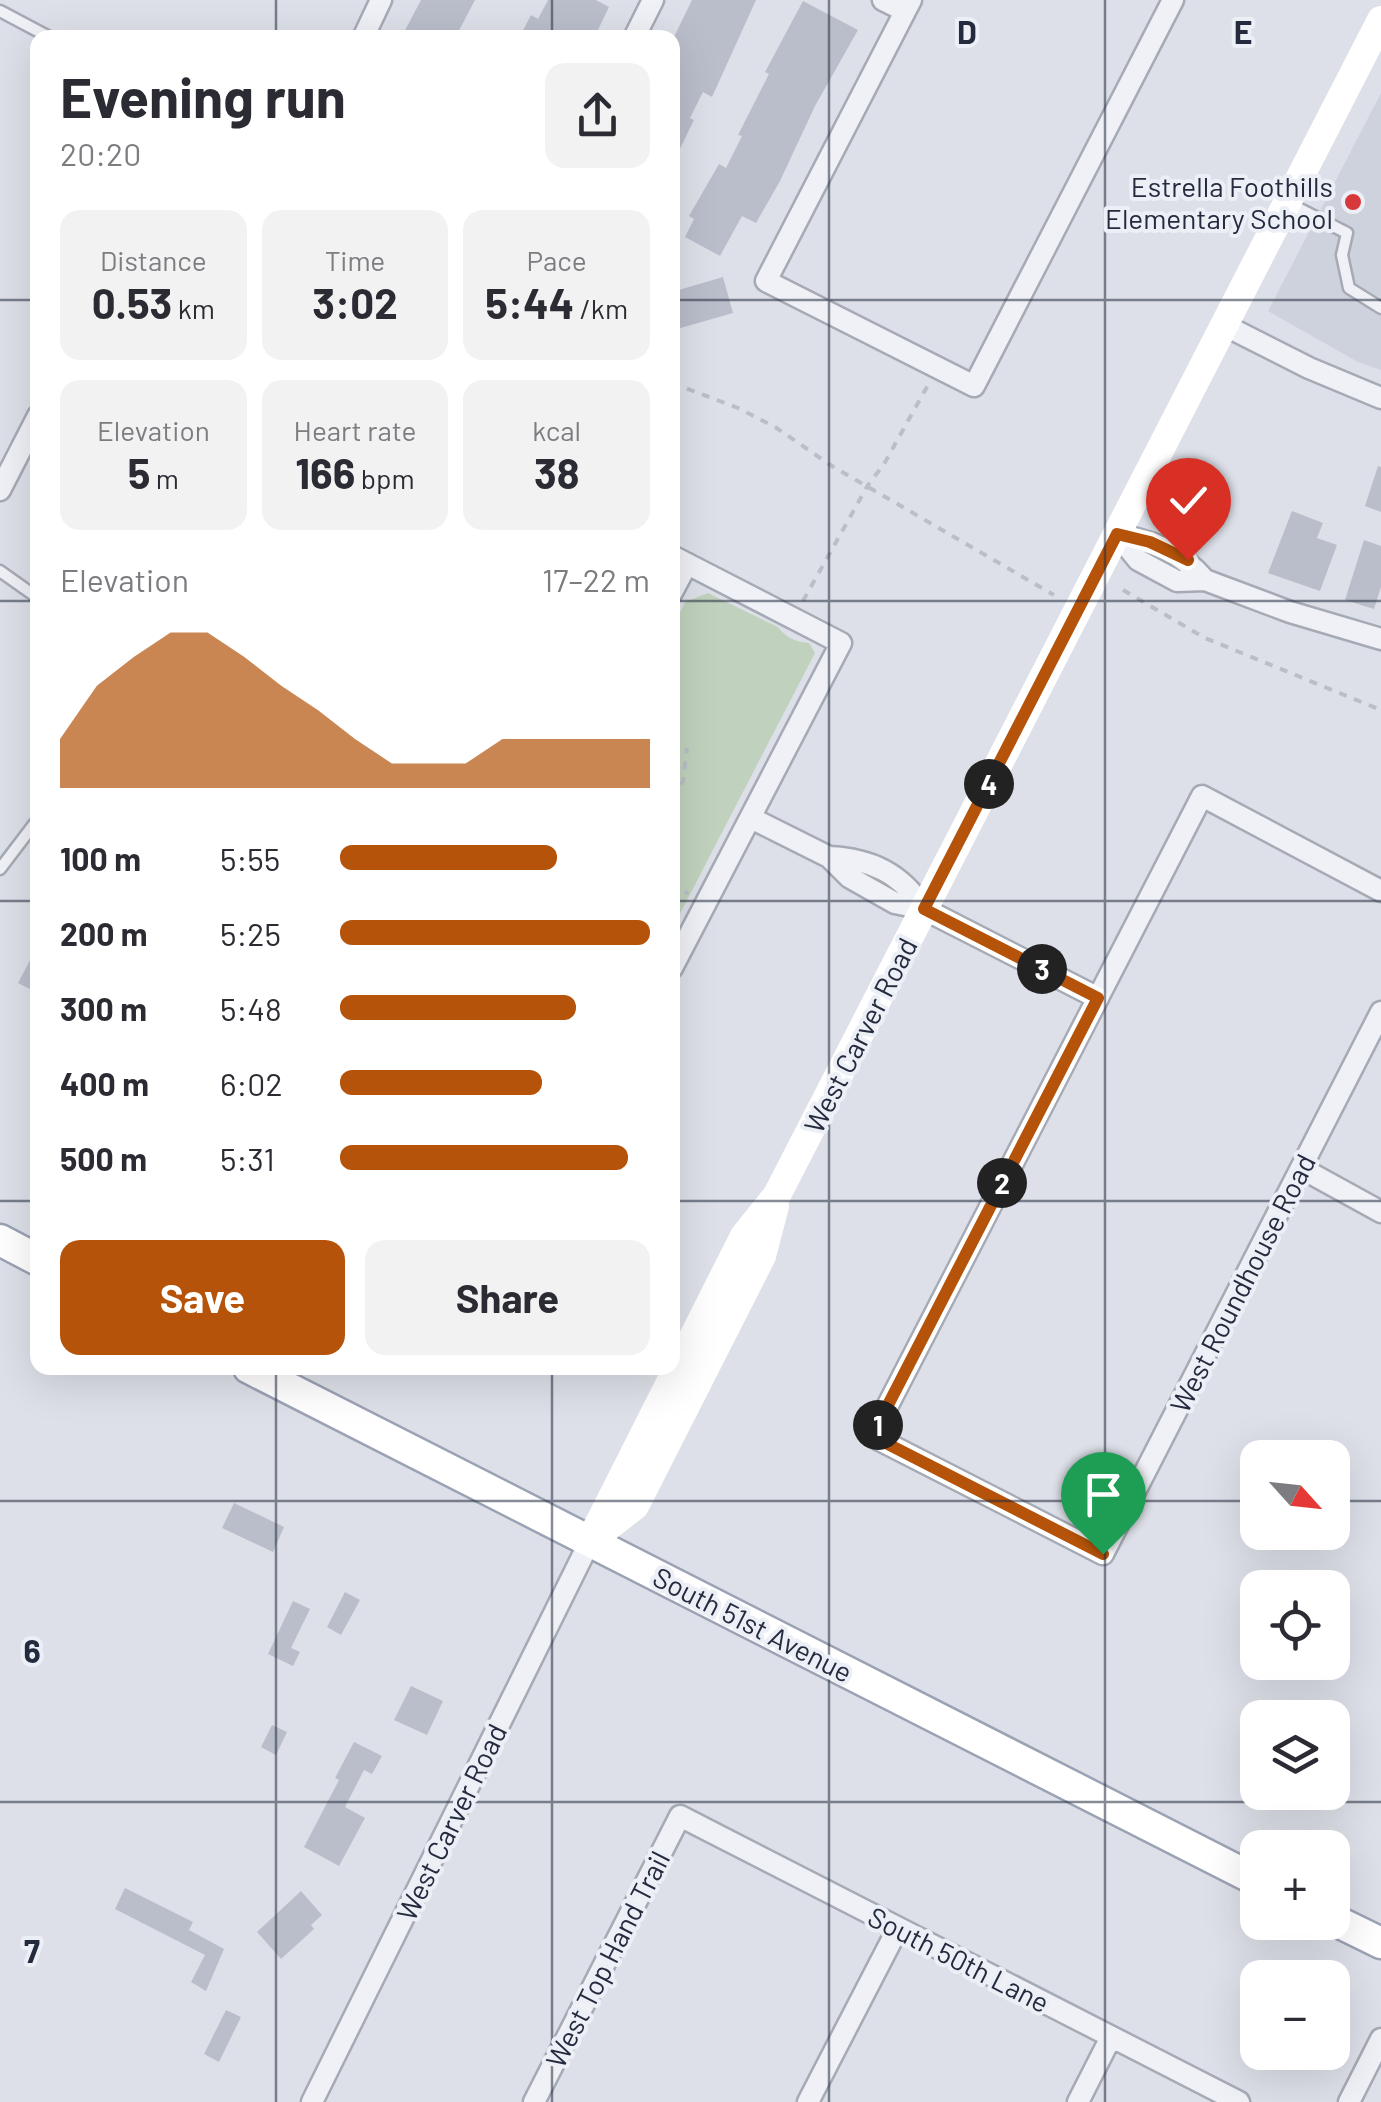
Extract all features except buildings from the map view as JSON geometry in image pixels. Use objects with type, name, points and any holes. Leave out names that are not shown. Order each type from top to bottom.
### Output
[{"type":"main road","points":[[0,1240],[30,1256]]},
{"type":"main road","name":"South 51st Avenue","points":[[263,1375],[1240,1871]]},
{"type":"main road","points":[[1350,1928],[1381,1944]]},
{"type":"street","points":[[366,30],[382,0]]},
{"type":"street","points":[[638,30],[653,0]]},
{"type":"street","points":[[884,0],[908,6],[766,281],[974,386],[1173,0]]},
{"type":"street","name":"West Carver Road","points":[[680,1363],[744,1236],[778,1195],[1381,20]]},
{"type":"street","points":[[1224,324],[1309,368],[1381,398]]},
{"type":"street","points":[[0,490],[30,432]]},
{"type":"street","points":[[1117,534],[1150,542],[1188,560],[1205,580],[1381,640]]},
{"type":"street","points":[[680,560],[842,643],[680,953]]},
{"type":"street","points":[[750,818],[828,857],[849,877],[896,902],[924,909],[1098,998],[1202,796],[1381,891]]},
{"type":"street","name":"West Roundhouse Road","points":[[1098,998],[872,1436],[1103,1554],[1381,1012]]},
{"type":"street","points":[[1301,1168],[1381,1212]]},
{"type":"street","name":"West Carver Road","points":[[312,2102],[674,1375]]},
{"type":"street","name":"South 50th Lane","points":[[680,1816],[1239,2102]]},
{"type":"street","name":"West Top Hand Trail","points":[[534,2102],[680,1816]]},
{"type":"street","points":[[808,2102],[898,1928]]},
{"type":"street","points":[[1078,2102],[1112,2037]]},
{"type":"street","points":[[1349,2102],[1381,2039]]},
{"type":"lane","points":[[0,11],[36,30]]},
{"type":"lane","points":[[1288,202],[1347,234],[1342,255],[1349,288],[1381,308]]},
{"type":"lane","points":[[0,571],[30,592]]},
{"type":"lane","points":[[0,869],[30,830]]},
{"type":"path","points":[[794,618],[918,398],[940,369]]},
{"type":"path","points":[[680,386],[738,408],[774,427],[832,466],[1054,594]]},
{"type":"path","points":[[1123,590],[1205,638],[1381,710]]},
{"type":"path","points":[[680,786],[688,748]]},
{"type":"shaded area","name":"Estrella Foothills Elementary School","points":[[1381,93],[1381,370],[1358,362],[1268,311]]},
{"type":"green space","points":[[708,593],[778,627],[791,638],[809,643],[815,653],[680,913],[680,612],[685,602]]},
{"type":"place","name":"Estrella Foothills Elementary School","points":[[1353,202]]},
{"type":"route","points":[[1103,1554],[872,1436],[1098,998],[924,909],[1117,534],[1150,542],[1188,560]]}]
